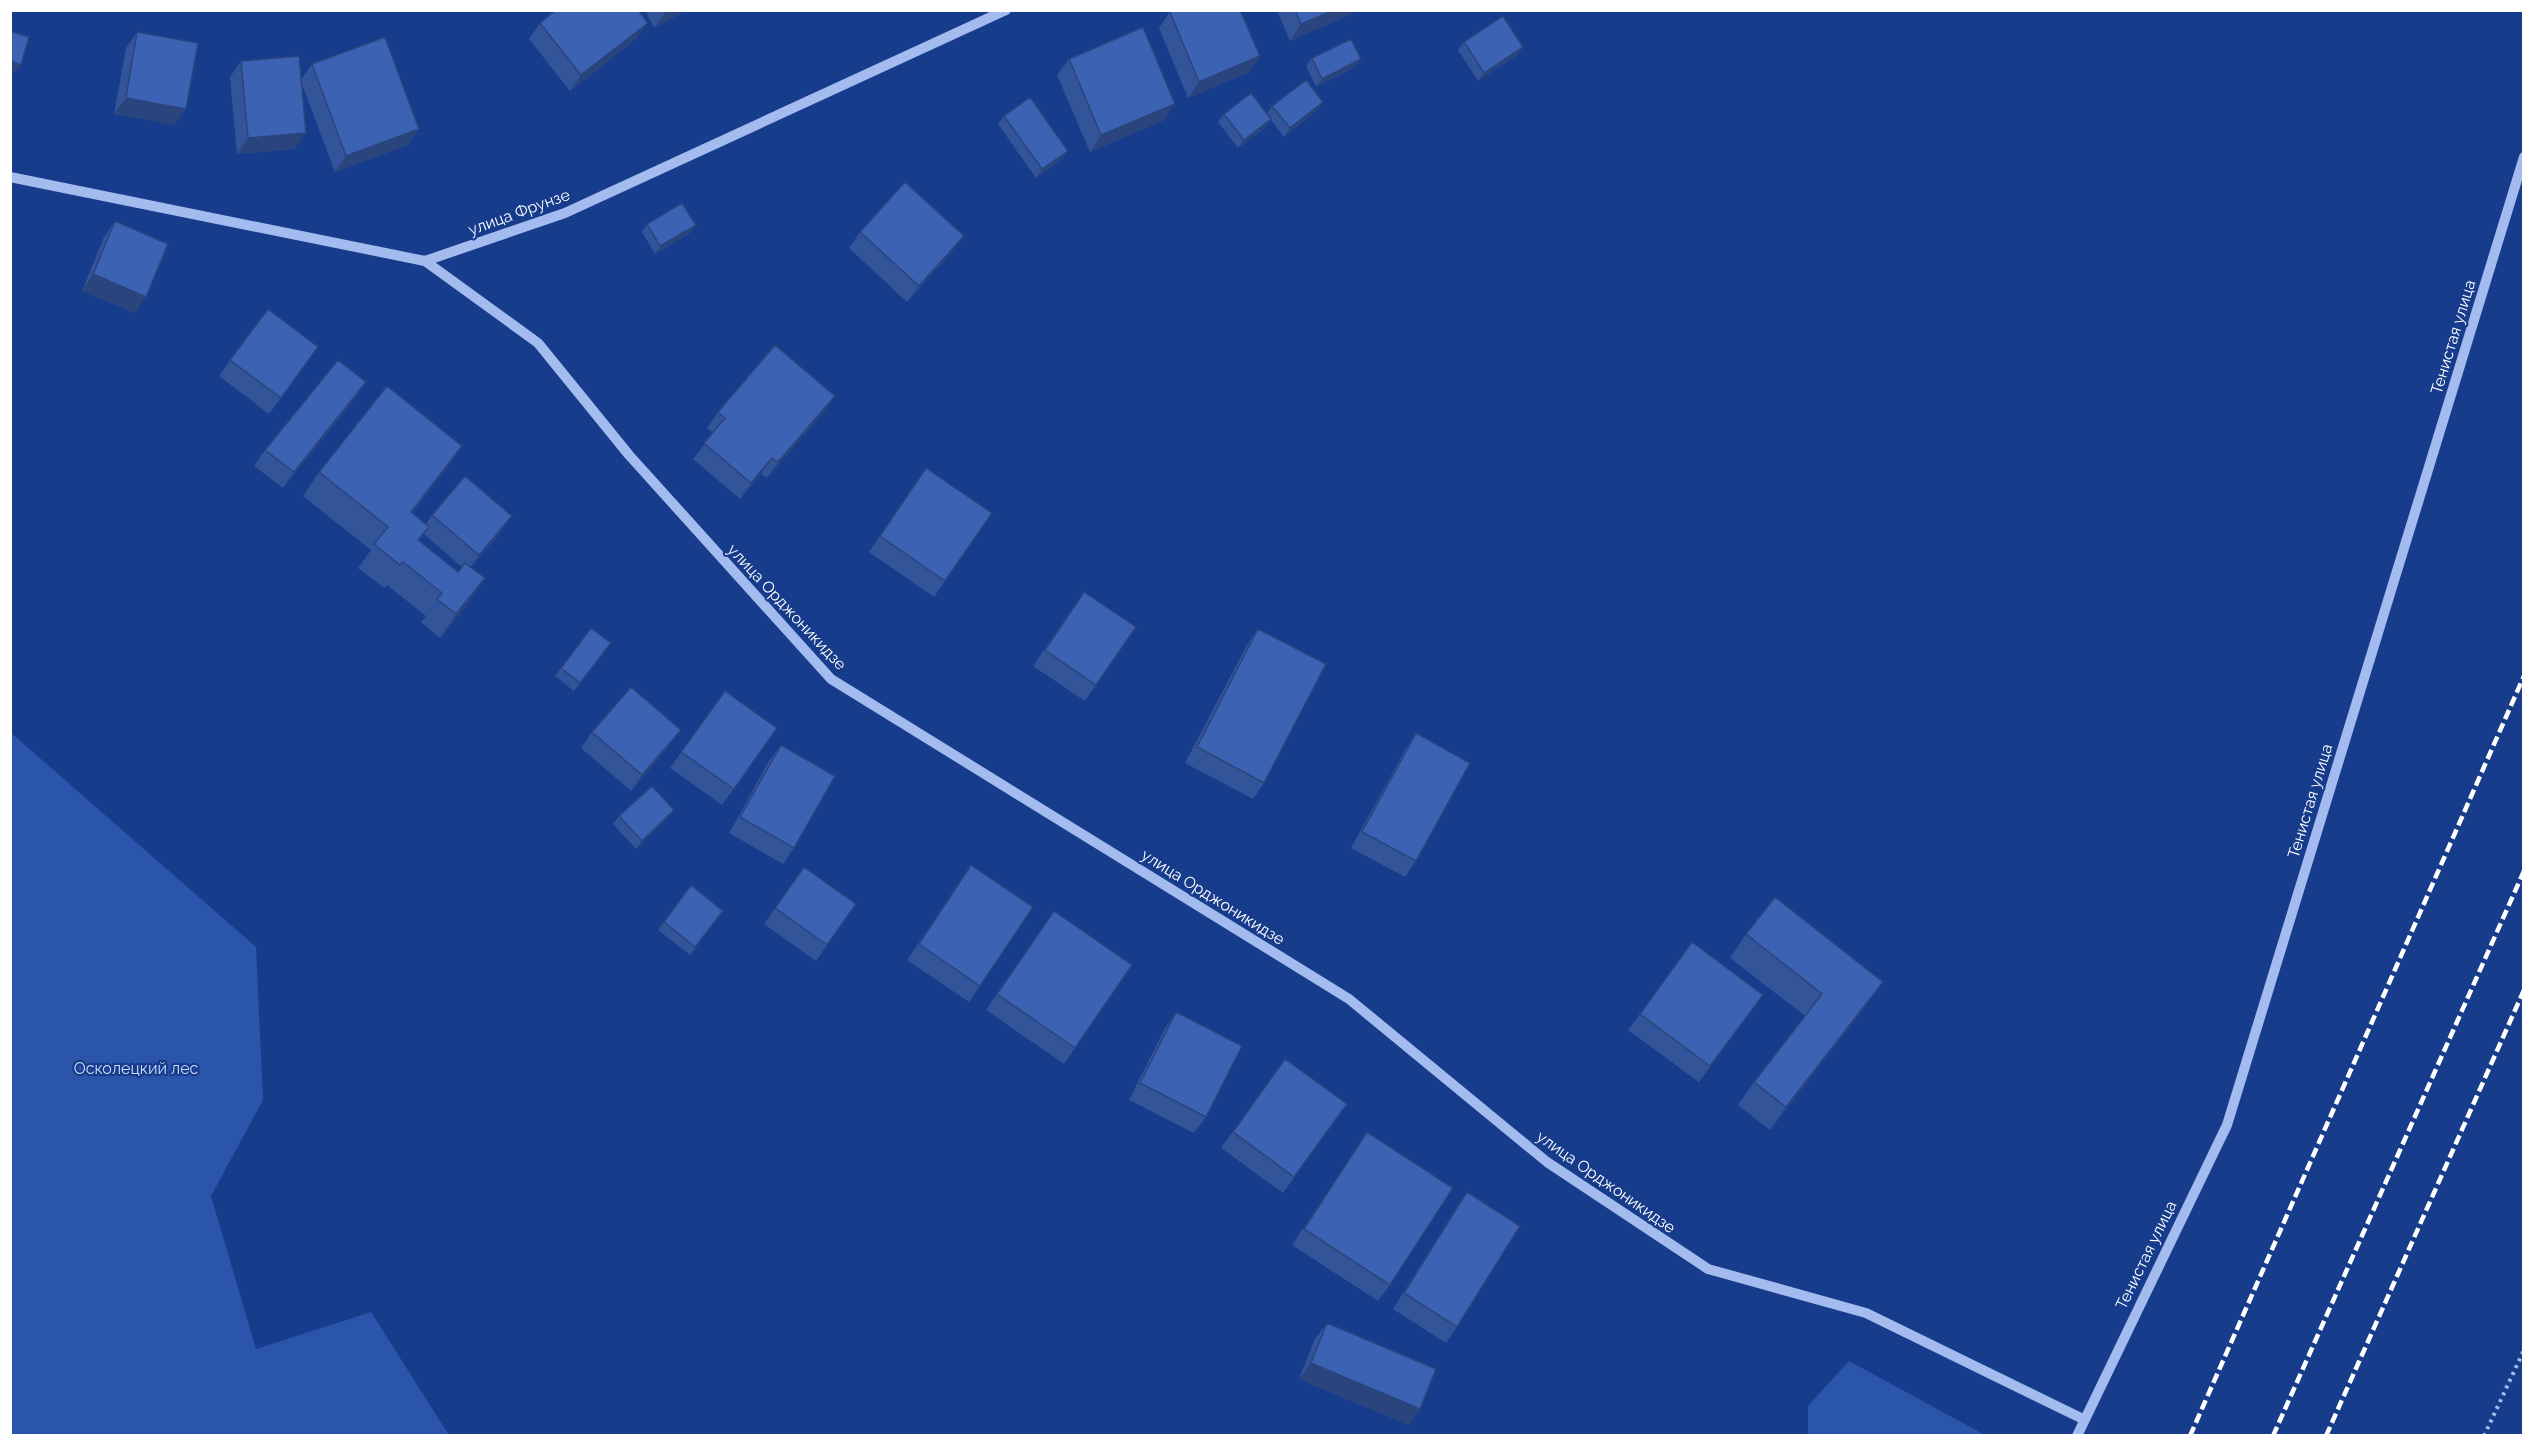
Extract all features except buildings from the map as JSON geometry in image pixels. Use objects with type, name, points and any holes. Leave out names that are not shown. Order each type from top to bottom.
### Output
[{"type":"street","name":"улица Фрунзе","points":[[425,261],[565,213],[1006,10]]},
{"type":"street","name":"Тенистая улица","points":[[2077,1436],[2083,1419],[2227,1125],[2523,157]]},
{"type":"street","points":[[10,177],[425,261]]},
{"type":"street","name":"улица Орджоникидзе","points":[[425,261],[538,343],[629,455],[831,679],[1348,999],[1547,1162],[1708,1269],[1866,1313],[2083,1419]]},
{"type":"path","points":[[2484,1436],[2523,1350]]},
{"type":"green space","name":"Осколецкий лес","points":[[10,732],[256,947],[263,1100],[211,1196],[256,1349],[371,1312],[449,1435],[11,1435]]},
{"type":"green space","points":[[1849,1361],[1985,1435],[1808,1435],[1808,1406]]},
{"type":"railway","points":[[2190,1436],[2524,676]]},
{"type":"railway","points":[[2273,1436],[2524,871]]},
{"type":"railway","points":[[2326,1436],[2524,990]]}]
